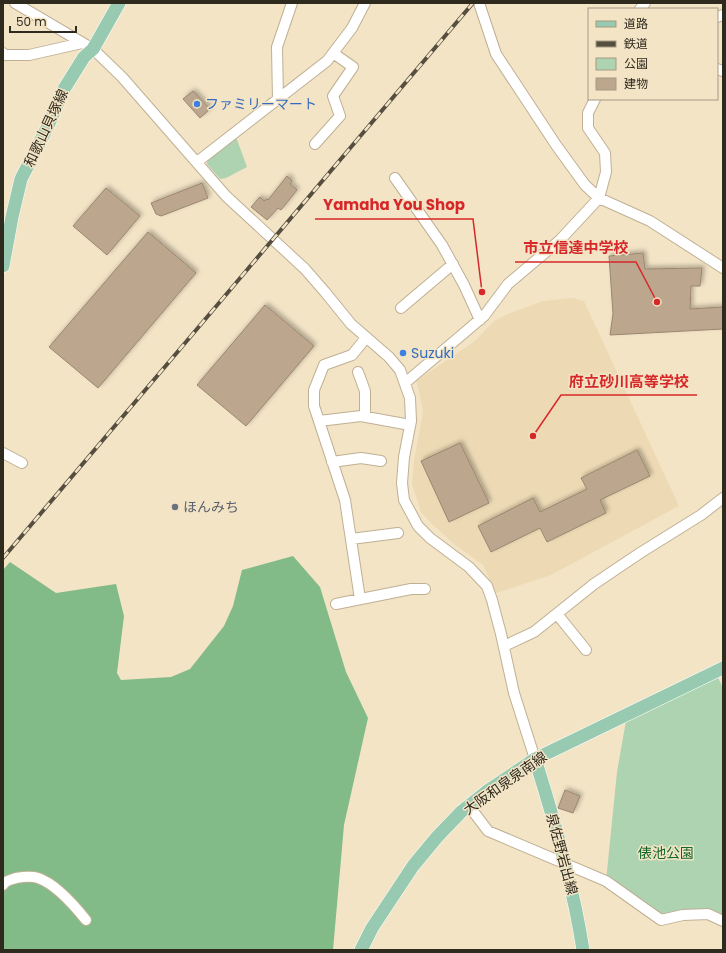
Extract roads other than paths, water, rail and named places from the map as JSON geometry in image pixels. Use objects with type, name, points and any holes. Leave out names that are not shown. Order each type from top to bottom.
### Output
[{"type":"main road","name":"和歌山貝塚線","points":[[3,266],[12,217],[22,179],[64,89],[84,57],[87,46],[119,3]]},
{"type":"main road","name":"大阪和泉泉南線","points":[[361,950],[372,928],[413,866],[437,837],[486,792],[535,759],[723,668]]},
{"type":"main road","name":"泉佐野岩出線","points":[[535,759],[566,864],[583,950]]},
{"type":"street","points":[[16,3],[87,46],[122,77],[226,196],[304,269],[351,324],[389,357],[400,370],[410,398],[410,425],[404,457],[402,482],[404,500],[418,526],[430,538],[469,567],[486,586],[492,600],[514,693],[535,759]]},
{"type":"street","points":[[278,100],[277,47],[292,3]]},
{"type":"street","points":[[197,162],[278,100],[327,60],[352,28],[365,3]]},
{"type":"street","points":[[479,3],[496,54],[505,70],[556,145],[586,184],[599,198],[650,221],[723,268]]},
{"type":"street","points":[[3,53],[29,55],[87,46]]},
{"type":"street","points":[[315,144],[340,116],[332,96],[354,67],[333,53]]},
{"type":"street","points":[[405,383],[480,320],[508,284],[560,240],[599,198],[606,172],[604,152],[588,128],[588,114],[595,100]]},
{"type":"street","points":[[396,178],[442,245],[453,264],[480,320]]},
{"type":"street","points":[[401,308],[453,264]]},
{"type":"street","points":[[360,599],[345,500],[314,406],[314,390],[324,364],[352,356],[366,338]]},
{"type":"street","points":[[358,372],[364,391],[365,417]]},
{"type":"street","points":[[319,421],[362,416],[410,425]]},
{"type":"street","points":[[3,453],[22,463]]},
{"type":"street","points":[[332,462],[361,458],[381,461]]},
{"type":"street","points":[[504,646],[534,632],[594,584],[701,515],[723,498]]},
{"type":"street","points":[[351,539],[398,533]]},
{"type":"street","points":[[336,604],[411,589],[425,589]]},
{"type":"street","points":[[556,614],[586,650]]},
{"type":"street","points":[[469,806],[488,831],[606,881],[661,920],[683,915],[708,914],[723,921]]},
{"type":"street","points":[[3,885],[6,881],[21,877],[37,877],[51,884],[74,905],[86,920]]},
{"type":"railway","points":[[3,558],[473,3]]},
{"type":"place","name":"ファミリーマート","points":[[197,104]]},
{"type":"place","name":"Yamaha You Shop","points":[[482,292]]},
{"type":"place","name":"市立信達中学校","points":[[657,302]]},
{"type":"place","name":"Suzuki","points":[[403,353]]},
{"type":"place","name":"府立砂川高等学校","points":[[533,436]]},
{"type":"place","name":"ほんみち","points":[[175,507]]},
{"type":"park label","name":"俵池公園","points":[[666,853]]}]
